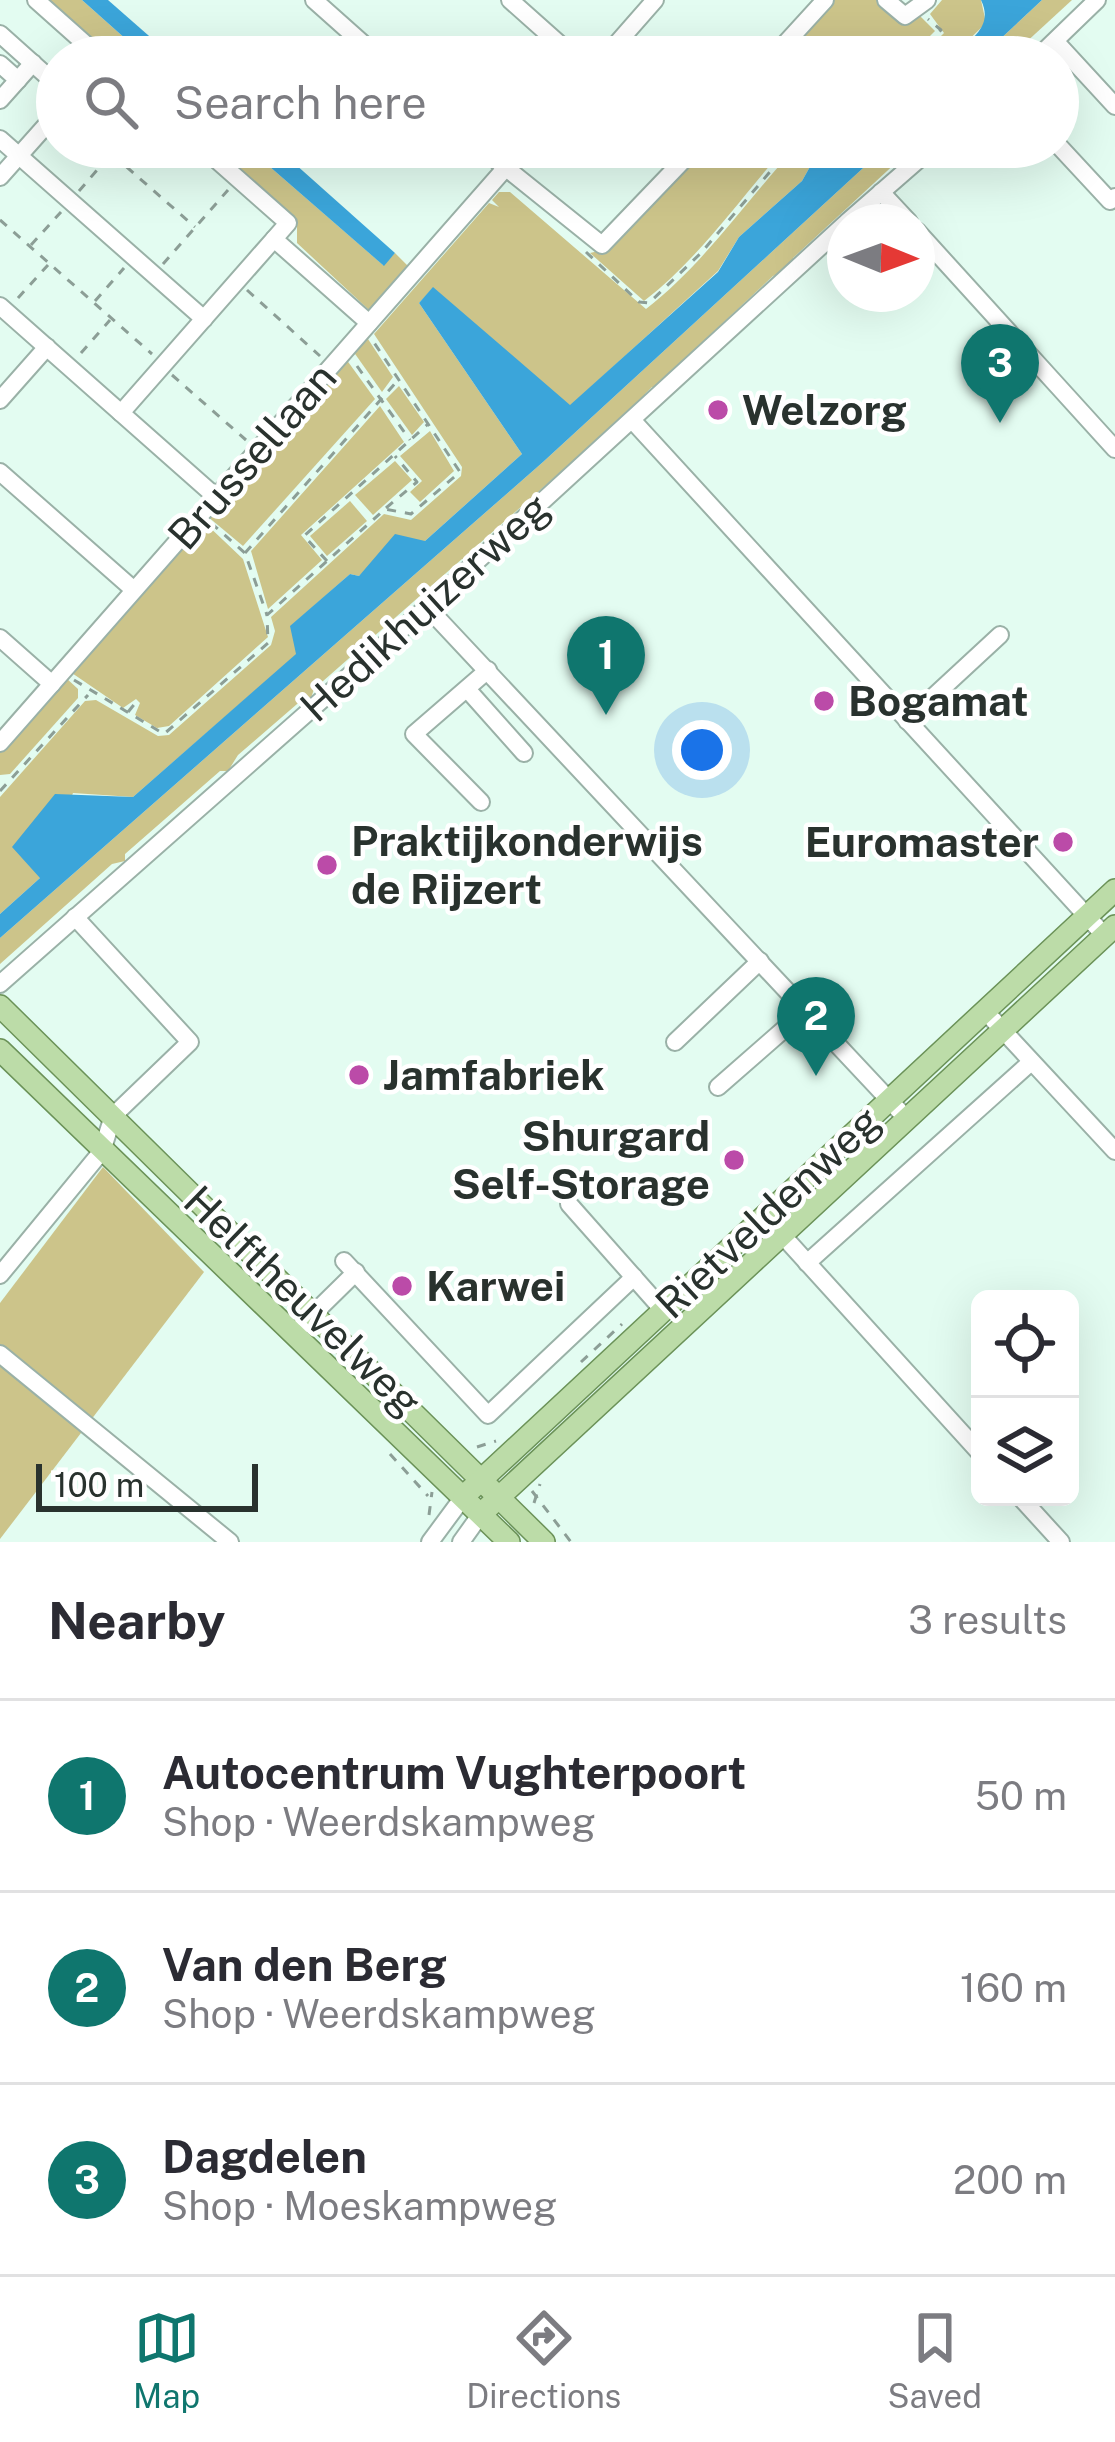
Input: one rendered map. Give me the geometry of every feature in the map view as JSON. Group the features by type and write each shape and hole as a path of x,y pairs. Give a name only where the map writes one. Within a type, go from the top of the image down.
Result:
{"main road":[{"name":"Rietveldenweg","path":"491,1487 662,1309 1115,890"},
{"name":"Rietveldenweg","path":"472,1505 781,1233 1110,931"},
{"name":"Helftheuvelweg","path":"0,1006 544,1542"},
{"name":"Helftheuvelweg","path":"0,1050 296,1331 509,1542"}],"street":[{"path":"36,0 76,36"},
{"path":"314,0 354,36"},
{"path":"509,0 550,36"},
{"path":"623,36 655,0"},
{"path":"792,36 825,0"},
{"path":"886,0 905,16 922,5"},
{"path":"1061,36 1097,0"},
{"path":"0,34 36,66"},
{"path":"0,100 33,63"},
{"path":"0,64 18,80"},
{"path":"1079,68 1115,106"},
{"path":"0,177 36,137"},
{"path":"0,139 204,319"},
{"path":"121,412 288,223 226,168"},
{"path":"504,169 594,242 610,242 677,168"},
{"name":"Hedikhuizerweg","path":"867,204 909,168"},
{"path":"1079,168 1110,201 1115,197"},
{"name":"Brussellaan","path":"0,743 504,169"},
{"path":"881,192 892,204"},
{"path":"274,239 366,326"},
{"name":"Hedikhuizerweg","path":"0,983 427,607 827,241"},
{"path":"935,251 1115,449"},
{"path":"3,309 216,496"},
{"path":"0,400 47,347"},
{"path":"634,421 1086,917 1110,931"},
{"path":"0,472 134,590"},
{"path":"427,607 906,1118"},
{"path":"907,721 1000,635"},
{"path":"0,638 57,677"},
{"path":"481,802 414,734 488,670"},
{"path":"466,689 524,753"},
{"path":"0,1275 102,1150 113,1116 190,1042 74,917"},
{"path":"675,1042 760,962"},
{"path":"718,1087 806,1010"},
{"path":"985,1011 1115,1151"},
{"name":"Rietveldenweg","path":"807,1263 1031,1062"},
{"path":"568,1204 662,1309"},
{"path":"764,1215 971,1443"},
{"path":"296,1331 350,1266 488,1415 634,1276"},
{"path":"0,1354 230,1542"},
{"name":"Rietveldenweg","path":"430,1542 472,1505"},
{"name":"Rietveldenweg","path":"461,1542 472,1505"},
{"path":"1028,1506 1061,1542"}],"path":[{"path":"922,5 941,30 935,36"},
{"path":"127,168 195,227"},
{"path":"594,242 585,254 644,306 701,253 710,236 771,168"},
{"path":"154,274 238,178"},
{"path":"0,220 257,450"},
{"path":"93,302 134,257"},
{"path":"3,309 49,263"},
{"path":"237,281 332,365"},
{"path":"69,367 111,319"},
{"path":"366,326 460,472 411,514 385,509"},
{"path":"345,350 410,440"},
{"path":"245,553 399,379"},
{"path":"328,561 304,536 429,423"},
{"path":"267,615 417,482 394,454"},
{"path":"57,677 155,730 171,729 268,643 267,615 245,553 201,514"},
{"path":"0,791 90,693"},
{"path":"127,713 137,700"},
{"path":"0,779 6,784"}],"shaded area":[{"path":"49,0 82,0 122,36 89,36"},
{"path":"831,0 877,0 900,20 919,15 935,31 930,36 801,36"},
{"path":"942,0 981,0 986,23 973,36 941,36 944,33 930,14"},
{"path":"1042,0 1072,0 1033,36 1003,36"},
{"path":"238,168 271,168 383,265 395,253 408,266 369,310 297,243 297,220"},
{"path":"682,168 768,168 701,247 644,301 590,253 611,248"},
{"path":"778,168 809,168 802,181 739,237 718,271 570,406 433,288 419,303 522,454 425,541 375,562 359,576 350,574 291,626 297,654 133,797 73,793 40,878 0,914 0,797 85,701 96,700 158,736 169,735 271,645 275,631 271,617 384,514 411,520 461,476 462,467 374,334 489,203 499,207 492,200 499,192 510,192 646,309 706,252"},
{"path":"863,168 890,168 851,204 827,204 827,227 793,258 792,270 773,276 662,380 666,387 652,387 645,394 653,395 591,445 585,462 573,461 471,551 479,553 474,560 462,559 314,689 311,698 304,698 238,755 228,771 220,771 125,854 125,861 112,864 0,964 0,938 543,462"},
{"path":"366,336 393,377 382,392 353,351"},
{"path":"346,359 375,399 243,546 207,516"},
{"path":"399,386 424,422 412,435 386,399"},
{"path":"380,406 404,442 301,535 322,560 268,609 251,551"},
{"path":"430,431 454,471 420,502 410,492 422,481 400,456"},
{"path":"395,461 412,480 373,515 355,495"},
{"path":"350,501 367,521 327,556 310,536"},
{"path":"203,521 243,559 268,637 169,726 157,728 135,715 140,703 136,699 123,708 69,671"},
{"path":"65,677 78,689 78,698 10,774 0,775 0,750"},
{"path":"103,1167 204,1272 0,1539 0,1303"}],"water":[{"path":"82,0 108,0 149,36 122,36"},
{"path":"981,0 1042,0 1003,36 974,36 985,18"},
{"path":"271,168 300,168 395,253 384,266"},
{"path":"809,168 863,168 543,462 0,938 0,914 40,878 12,847 55,794 133,797 296,654 290,626 350,574 359,576 395,534 425,541 522,454 419,303 433,287 570,405 718,272 739,237 802,181"}],"place":[{"name":"Welzorg","path":"718,410"},
{"name":"Dagdelen","path":"1000,423"},
{"name":"Bogamat","path":"824,701"},
{"name":"Autocentrum Vughterpoort","path":"606,715"},
{"name":"Euromaster","path":"1063,842"},
{"name":"Praktijkonderwijs de Rijzert","path":"327,865"},
{"name":"Jamfabriek","path":"359,1075"},
{"name":"Van den Berg","path":"816,1076"},
{"name":"Shurgard Self-Storage","path":"734,1160"},
{"name":"Karwei","path":"402,1286"}]}
